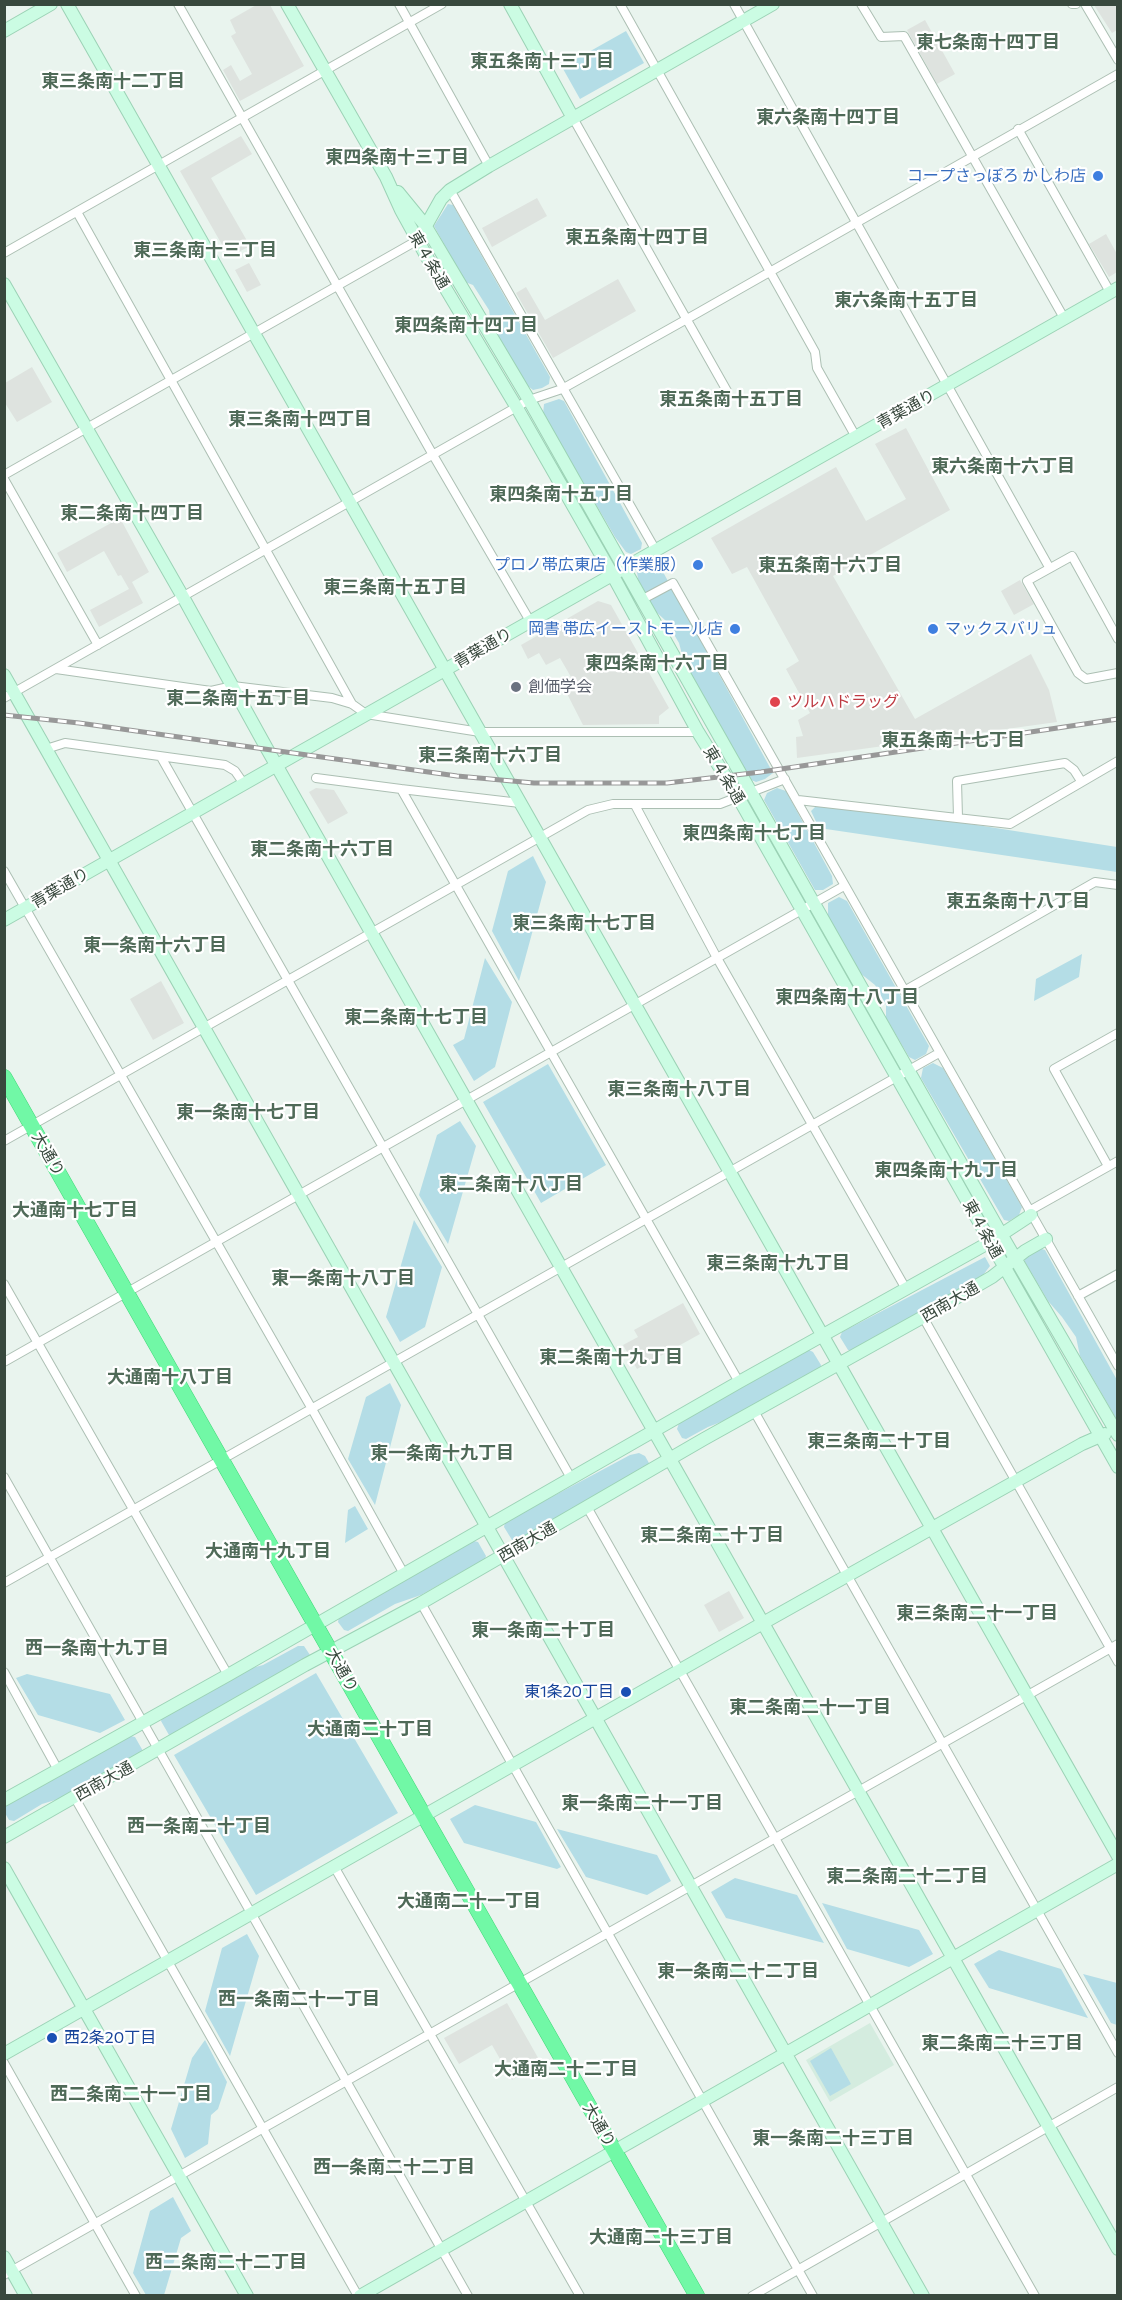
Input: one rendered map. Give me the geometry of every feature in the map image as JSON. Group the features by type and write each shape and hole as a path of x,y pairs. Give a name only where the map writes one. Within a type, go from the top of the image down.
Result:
{"highway":[{"name":"大通り","path":"4,1077 697,2295"}],"street":[{"path":"4,31 51,4"},
{"path":"68,4 633,1005 1118,1856"},
{"path":"178,4 433,455 530,621"},
{"name":"東４条通","path":"287,4 386,177 418,240 612,574 698,732 738,797 1118,1467"},
{"path":"399,4 489,166"},
{"path":"4,253 442,4"},
{"path":"510,4 727,391"},
{"path":"620,4 815,352 817,368 855,436"},
{"path":"734,4 1050,567"},
{"path":"98,645 4,477 418,240 441,199 450,190 773,4"},
{"path":"861,4 881,37 904,36 1064,318"},
{"path":"1085,4 1118,60"},
{"path":"9,695 529,400 562,389 1118,74"},
{"path":"1018,129 1114,290"},
{"name":"東４条通","path":"386,177 425,225 529,400 1001,1234 1117,1431"},
{"path":"450,190 655,549"},
{"path":"77,212 352,704"},
{"path":"4,284 1118,2248"},
{"name":"青葉通り","path":"4,920 1114,290"},
{"path":"1118,639 1072,556 1027,581 1078,673 1086,679 1118,673"},
{"path":"642,599 673,583 1118,1366"},
{"path":"55,669 211,691 233,686 332,698 352,704 366,714 480,732 698,732"},
{"path":"4,675 9,695 46,749 923,2295"},
{"path":"46,749 65,743 225,765 236,771 244,784"},
{"path":"161,757 571,1478"},
{"path":"798,800 1010,824 1118,761"},
{"path":"958,817 957,781 1065,763 1074,770 1081,781"},
{"path":"316,778 520,803"},
{"path":"4,1141 588,810 613,804 720,804 785,779"},
{"path":"401,789 739,1383"},
{"path":"635,805 717,958 906,1289"},
{"path":"4,871 404,1574"},
{"path":"904,991 1095,882 1118,885"},
{"path":"4,1362 844,886"},
{"path":"1108,1166 1054,1069 1117,1034"},
{"path":"4,1583 939,1053"},
{"path":"1030,1213 1118,1161"},
{"name":"西南大通","path":"4,1800 990,1242 1030,1213"},
{"name":"西南大通","path":"4,1837 331,1651 504,1556 754,1410 923,1317 1005,1268 1016,1258 1046,1239"},
{"path":"1078,1296 1118,1274"},
{"path":"4,1284 228,1675"},
{"path":"923,1317 1015,1481 1114,1646 1118,1662"},
{"path":"754,1410 1118,2053"},
{"path":"4,2054 1015,1481 1082,1444 1117,1431"},
{"path":"4,1477 468,2295"},
{"path":"587,1507 964,2174 1035,2295"},
{"path":"421,1603 813,2295"},
{"path":"9,2273 347,2082 430,2032 943,1745 1114,1646"},
{"path":"4,1672 58,1770"},
{"path":"75,1798 359,2295 527,2202 1118,1864"},
{"path":"4,1868 247,2295"},
{"path":"335,1868 580,2295"},
{"path":"4,2063 136,2295"},
{"path":"752,2295 1118,2087"},
{"path":"4,2257 9,2273 26,2295"}],"shaded area":[{"path":"258,4 270,5 304,66 240,101 223,70 231,65 240,81 252,74 231,36 236,33 230,20"},
{"path":"1094,5 1117,5 1117,30 1112,33"},
{"path":"925,20 955,74 937,84 907,30"},
{"path":"626,31 644,63 580,99 562,67"},
{"path":"241,136 252,154 211,178 250,246 229,257 180,171"},
{"path":"537,198 547,216 492,247 482,228"},
{"path":"448,204 453,205 550,377 549,384 542,388 533,390 528,386 491,324 489,310 473,285 465,282 434,226"},
{"path":"1106,234 1117,254 1117,272 1109,277 1089,244"},
{"path":"249,263 261,285 247,292 235,270"},
{"path":"618,279 636,311 553,358 516,293 526,287 545,320"},
{"path":"32,367 52,402 17,422 5,403 5,383"},
{"path":"559,399 564,401 642,543 641,549 631,554 626,552 615,537 543,414 544,404"},
{"path":"906,428 950,510 833,576 915,719 1031,654 1049,690 1057,722 797,758 796,737 803,736 798,720 810,713 786,669 799,661 747,567 732,574 711,538 836,467 866,521 906,499 875,444"},
{"path":"120,518 149,572 132,582 143,603 99,627 90,610 129,589 121,575 118,576 104,551 67,572 57,553"},
{"path":"657,561 773,773 765,779 756,782 749,779 686,669 679,643 666,621 653,609 638,579 637,572"},
{"path":"1020,580 1034,604 1014,615 1001,591"},
{"path":"598,601 611,605 669,708 659,716 659,724 583,725 561,682 571,677 560,658 546,665 539,653 528,659 521,645"},
{"path":"316,788 334,790 348,813 328,824 309,792"},
{"path":"777,788 786,791 832,876 833,884 823,890 815,890 764,800 767,793"},
{"path":"817,805 951,821 1117,847 1117,872 819,828 811,811"},
{"path":"533,856 546,882 519,981 492,931 508,871"},
{"path":"839,897 847,901 929,1046 926,1054 915,1060 909,1057 886,1018 886,1005 875,985 860,973 828,916 828,903"},
{"path":"1082,954 1079,977 1034,1001 1036,979"},
{"path":"485,958 512,1002 495,1067 474,1081 453,1045 464,1039"},
{"path":"161,981 184,1023 153,1040 130,999"},
{"path":"933,1063 943,1068 1022,1207 1019,1215 1009,1221 1004,1220 921,1078 923,1068"},
{"path":"548,1064 606,1165 541,1203 483,1102"},
{"path":"460,1121 476,1146 448,1244 419,1195 437,1135"},
{"path":"414,1220 442,1267 425,1327 400,1342 386,1317"},
{"path":"1039,1248 1045,1250 1117,1380 1117,1420 1080,1356 1076,1337 1048,1301 1025,1262 1024,1256"},
{"path":"985,1257 990,1266 980,1279 852,1351 848,1350 840,1337 842,1332"},
{"path":"683,1303 700,1334 637,1369 623,1345 638,1337 634,1330"},
{"path":"809,1350 813,1352 821,1365 820,1370 739,1415 708,1427 686,1439 682,1438 677,1429 679,1423"},
{"path":"390,1383 401,1405 375,1505 348,1459 366,1397"},
{"path":"639,1453 645,1456 649,1463 646,1468 517,1541 512,1540 504,1527 505,1522 630,1455"},
{"path":"355,1506 368,1529 345,1543 348,1510"},
{"path":"474,1541 478,1542 486,1556 485,1559 421,1595 395,1604 348,1631 344,1630 338,1622 339,1617"},
{"path":"729,1591 744,1618 719,1632 704,1605"},
{"path":"298,1646 304,1646 310,1655 308,1659 173,1735 169,1735 161,1721 162,1717"},
{"path":"316,1673 398,1813 256,1895 174,1755"},
{"path":"27,1674 110,1694 125,1720 100,1733 38,1715 16,1678"},
{"path":"130,1736 135,1737 143,1751 65,1797 42,1804 14,1821 9,1820 5,1813 5,1806"},
{"path":"475,1805 536,1822 561,1867 557,1869 464,1843 450,1819"},
{"path":"557,1829 657,1855 671,1881 647,1895 586,1877"},
{"path":"735,1878 797,1895 824,1943 726,1918 711,1892"},
{"path":"822,1903 919,1930 933,1954 909,1967 847,1949"},
{"path":"247,1934 259,1956 230,2056 205,2011 222,1948"},
{"path":"999,1950 1061,1969 1088,2018 989,1988 974,1964"},
{"path":"1083,1974 1117,1983 1117,2025 1111,2023"},
{"path":"507,2003 541,2063 512,2080 492,2045 459,2064 444,2038"},
{"path":"870,2023 894,2065 830,2102 806,2060"},
{"path":"205,2040 227,2082 218,2109 211,2115 208,2144 185,2158 171,2129 192,2058"},
{"path":"831,2048 851,2084 830,2096 810,2061"},
{"path":"173,2197 191,2231 181,2238 164,2295 146,2295 133,2273 150,2211"}],"railway":[{"path":"4,715 79,723 457,776 534,783 667,783 761,772 1118,719"}],"place":[{"name":"コープさっぽろ かしわ店","path":"1098,176"},
{"name":"プロノ帯広東店（作業服）","path":"698,565"},
{"name":"岡書 帯広イーストモール店","path":"735,629"},
{"name":"マックスバリュ","path":"933,629"},
{"name":"創価学会","path":"516,687"},
{"name":"ツルハドラッグ","path":"775,702"},
{"name":"東1条20丁目","path":"626,1692"},
{"name":"西2条20丁目","path":"52,2038"}],"district":[{"name":"東七条南十四丁目","path":"988,42"},
{"name":"東五条南十三丁目","path":"542,61"},
{"name":"東三条南十二丁目","path":"113,81"},
{"name":"東六条南十四丁目","path":"828,117"},
{"name":"東四条南十三丁目","path":"397,157"},
{"name":"東五条南十四丁目","path":"637,237"},
{"name":"東三条南十三丁目","path":"205,250"},
{"name":"東六条南十五丁目","path":"906,300"},
{"name":"東四条南十四丁目","path":"466,325"},
{"name":"東五条南十五丁目","path":"731,399"},
{"name":"東三条南十四丁目","path":"300,419"},
{"name":"東六条南十六丁目","path":"1003,466"},
{"name":"東四条南十五丁目","path":"561,494"},
{"name":"東二条南十四丁目","path":"132,513"},
{"name":"東五条南十六丁目","path":"830,565"},
{"name":"東三条南十五丁目","path":"395,587"},
{"name":"東四条南十六丁目","path":"657,663"},
{"name":"東二条南十五丁目","path":"238,698"},
{"name":"東五条南十七丁目","path":"953,740"},
{"name":"東三条南十六丁目","path":"490,755"},
{"name":"東四条南十七丁目","path":"754,833"},
{"name":"東二条南十六丁目","path":"322,849"},
{"name":"東五条南十八丁目","path":"1018,901"},
{"name":"東三条南十七丁目","path":"584,923"},
{"name":"東一条南十六丁目","path":"155,945"},
{"name":"東四条南十八丁目","path":"847,997"},
{"name":"東二条南十七丁目","path":"416,1017"},
{"name":"東三条南十八丁目","path":"679,1089"},
{"name":"東一条南十七丁目","path":"248,1112"},
{"name":"東四条南十九丁目","path":"946,1170"},
{"name":"東二条南十八丁目","path":"511,1184"},
{"name":"大通南十七丁目","path":"75,1210"},
{"name":"東三条南十九丁目","path":"778,1263"},
{"name":"東一条南十八丁目","path":"343,1278"},
{"name":"東二条南十九丁目","path":"611,1357"},
{"name":"大通南十八丁目","path":"170,1377"},
{"name":"東三条南二十丁目","path":"879,1441"},
{"name":"東一条南十九丁目","path":"442,1453"},
{"name":"東二条南二十丁目","path":"712,1535"},
{"name":"大通南十九丁目","path":"268,1551"},
{"name":"東三条南二十一丁目","path":"977,1613"},
{"name":"東一条南二十丁目","path":"543,1630"},
{"name":"西一条南十九丁目","path":"97,1648"},
{"name":"東二条南二十一丁目","path":"810,1707"},
{"name":"大通南二十丁目","path":"370,1729"},
{"name":"東一条南二十一丁目","path":"642,1803"},
{"name":"西一条南二十丁目","path":"199,1826"},
{"name":"東二条南二十二丁目","path":"907,1876"},
{"name":"大通南二十一丁目","path":"469,1901"},
{"name":"東一条南二十二丁目","path":"738,1971"},
{"name":"西一条南二十一丁目","path":"299,1999"},
{"name":"東二条南二十三丁目","path":"1002,2043"},
{"name":"大通南二十二丁目","path":"566,2069"},
{"name":"西二条南二十一丁目","path":"131,2094"},
{"name":"東一条南二十三丁目","path":"833,2138"},
{"name":"西一条南二十二丁目","path":"394,2167"},
{"name":"大通南二十三丁目","path":"661,2237"},
{"name":"西二条南二十二丁目","path":"226,2262"}]}
